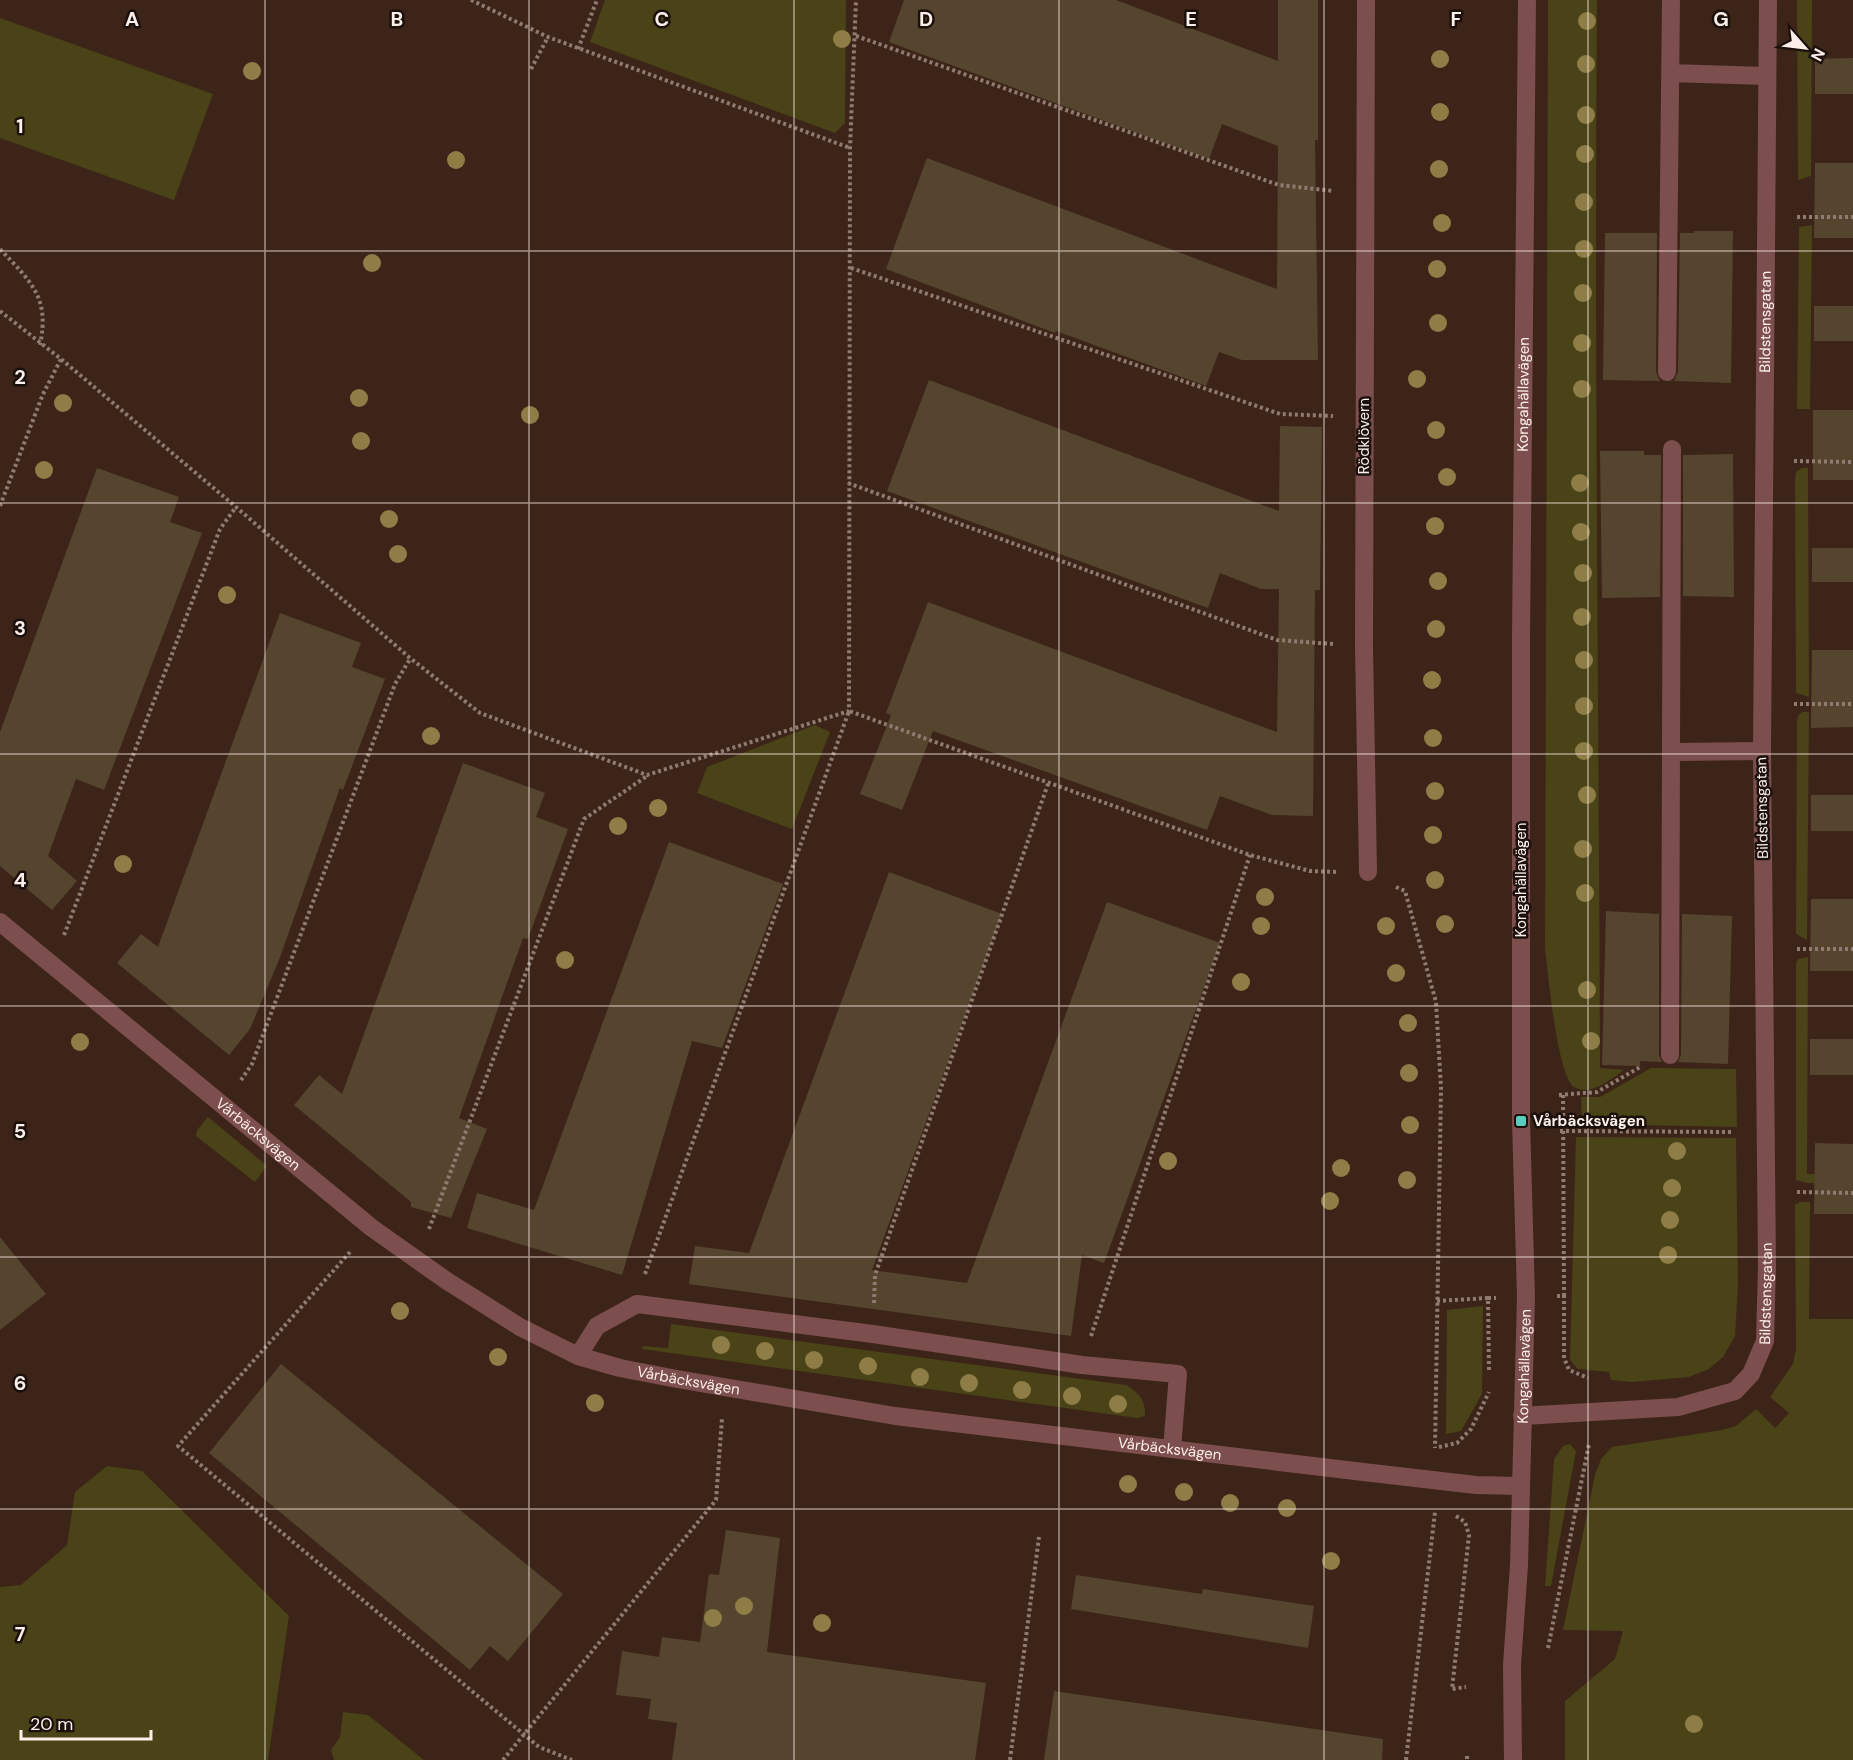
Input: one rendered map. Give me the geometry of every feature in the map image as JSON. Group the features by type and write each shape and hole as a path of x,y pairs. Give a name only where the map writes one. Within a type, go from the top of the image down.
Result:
{"street":[{"name":"Rödklövern","path":"1366,0 1364,647 1368,872"},
{"name":"Kongahällavägen","path":"1513,1760 1512,1665 1526,1296 1521,1121 1521,908 1527,0"},
{"path":"1667,372 1671,0"},
{"name":"Bildstensgatan","path":"1522,1416 1592,1410 1678,1407 1735,1391 1751,1374 1764,1341 1766,1133 1762,704 1768,217 1765,189 1768,0"},
{"path":"1671,73 1766,76"},
{"path":"1670,1055 1672,449"},
{"path":"1672,752 1762,751"},
{"name":"Vårbäcksvägen","path":"0,922 223,1108 372,1228 412,1258 520,1327 578,1356 620,1368 895,1416 1476,1485 1520,1486"},
{"path":"578,1356 597,1326 637,1304 873,1334 1082,1365 1178,1374 1172,1449"}],"path":[{"path":"471,0 578,49 850,148"},
{"path":"578,49 597,0"},
{"path":"637,1304 645,1275 849,711 850,148 856,0"},
{"path":"856,36 1279,185 1365,195"},
{"path":"531,69 548,37"},
{"path":"1768,217 1853,217"},
{"path":"0,249 37,291 43,305 44,324 40,345"},
{"path":"851,268 1280,414 1364,417"},
{"path":"0,311 40,345 61,359 237,507 410,658 480,713 647,775"},
{"path":"0,506 43,394 61,359"},
{"path":"1764,461 1853,462"},
{"path":"848,483 1277,640 1364,647"},
{"path":"46,959 67,931 220,529 237,507"},
{"path":"223,1108 252,1064 395,684 410,658"},
{"path":"1762,704 1853,704"},
{"path":"412,1258 429,1228 584,819 647,775 849,711 1250,855 1310,871 1368,872 1405,891 1436,1002 1441,1088 1435,1448"},
{"path":"873,1334 875,1275 1048,784"},
{"path":"1082,1365 1250,855"},
{"path":"1764,949 1853,949"},
{"path":"1564,1296 1561,1095 1597,1092 1644,1065 1670,1055"},
{"path":"1562,1131 1766,1133"},
{"path":"1766,1192 1853,1193"},
{"path":"372,1228 178,1446 524,1732 539,1747 572,1760"},
{"path":"1437,1301 1488,1298"},
{"path":"503,1760 716,1500 724,1387"},
{"path":"1546,1660 1588,1449 1592,1410"},
{"path":"1406,1760 1435,1510 1465,1522 1469,1534 1452,1689 1466,1687"},
{"path":"1010,1760 1039,1537"}],"shaded area":[{"path":"605,0 846,0 845,123 835,133 590,42"},
{"path":"1548,0 1597,0 1596,400 1600,1068 1624,1070 1600,1086 1587,1090 1574,1087 1568,1079 1563,1064 1554,1022 1545,948"},
{"path":"1797,0 1812,0 1811,176 1798,180"},
{"path":"0,18 213,94 174,200 0,138"},
{"path":"1812,225 1810,409 1797,409 1799,227"},
{"path":"1802,468 1808,468 1809,697 1796,693 1795,482 1796,472"},
{"path":"1802,712 1809,712 1807,940 1796,934 1797,722"},
{"path":"815,725 830,732 792,829 697,793 707,767"},
{"path":"1808,957 1807,1174 1853,1174 1853,1182 1807,1183 1796,1180 1796,964 1798,959"},
{"path":"1651,1068 1736,1069 1737,1127 1582,1124 1581,1097 1600,1097"},
{"path":"208,1117 267,1166 255,1182 196,1136 197,1130"},
{"path":"1576,1137 1736,1138 1738,1286 1735,1336 1723,1357 1709,1369 1689,1377 1632,1382 1611,1380 1609,1372 1578,1369 1570,1360"},
{"path":"1800,1202 1810,1202 1809,1319 1853,1319 1853,1760 1565,1760 1565,1701 1615,1659 1623,1631 1563,1630 1595,1475 1601,1459 1612,1447 1736,1426 1756,1409 1775,1428 1789,1413 1770,1397 1793,1364 1796,1349 1795,1205"},
{"path":"1483,1306 1482,1394 1461,1431 1446,1434 1447,1310"},
{"path":"671,1324 1126,1385 1141,1398 1145,1416 1137,1418 642,1349 643,1346 668,1348"},
{"path":"1570,1444 1576,1451 1551,1586 1545,1586 1554,1459 1563,1446"},
{"path":"107,1466 142,1471 289,1616 268,1760 0,1760 0,1587 21,1585 67,1545 75,1492"},
{"path":"343,1712 368,1715 424,1760 334,1760 331,1750 340,1737"}],"building":[{"path":"904,0 1116,0 1278,61 1278,0 1318,0 1318,140 1315,140 1318,360 1242,360 1219,352 1206,386 1056,331 1055,333 886,269 927,158 1277,289 1278,146 1222,124 1209,159 889,42"},
{"path":"1853,58 1853,94 1815,94 1815,59"},
{"path":"1815,163 1853,163 1853,238 1814,238"},
{"path":"1694,231 1733,231 1731,383 1674,381 1678,372 1680,233 1694,233"},
{"path":"1605,233 1657,233 1656,372 1660,381 1603,380"},
{"path":"1814,306 1853,306 1853,341 1814,341"},
{"path":"929,380 1279,511 1280,426 1322,427 1320,590 1315,590 1313,816 1272,815 1220,796 1207,830 933,731 902,810 860,794 891,715 886,713 928,602 1277,732 1279,589 1261,589 1220,573 1208,608 887,491"},
{"path":"1813,410 1853,410 1853,480 1813,480"},
{"path":"1600,451 1644,451 1644,455 1661,455 1660,597 1602,598"},
{"path":"1733,454 1734,597 1683,596 1683,455"},
{"path":"97,468 179,497 170,522 202,533 104,790 76,779 48,856 77,881 52,910 0,866 0,732"},
{"path":"1812,548 1853,548 1853,582 1812,582"},
{"path":"280,613 361,643 352,667 385,679 343,790 340,788 279,960 250,1029 229,1055 117,963 141,934 158,947"},
{"path":"1812,650 1853,650 1853,727 1811,728"},
{"path":"463,763 545,793 536,817 568,829 528,939 523,938 459,1118 487,1129 451,1218 411,1207 411,1202 294,1105 319,1075 342,1094"},
{"path":"1811,795 1853,795 1853,831 1811,831"},
{"path":"669,842 783,884 722,1048 692,1041 622,1275 467,1228 477,1193 534,1210"},
{"path":"889,872 1002,914 872,1270 967,1283 1107,902 1220,943 1104,1263 1082,1255 1071,1336 689,1284 695,1246 749,1253"},
{"path":"1811,899 1853,899 1853,971 1810,971"},
{"path":"1606,911 1659,914 1659,1055 1662,1062 1640,1061 1640,1066 1602,1065"},
{"path":"1682,914 1732,916 1728,1064 1678,1062 1681,1055"},
{"path":"1810,1039 1853,1039 1853,1075 1810,1075"},
{"path":"1815,1143 1853,1144 1853,1214 1814,1214"},
{"path":"0,1237 46,1294 0,1330"},
{"path":"281,1364 563,1594 508,1661 490,1646 470,1670 209,1453"},
{"path":"726,1530 780,1538 767,1652 986,1683 975,1760 672,1760 677,1723 648,1719 651,1699 616,1695 622,1651 659,1657 662,1637 700,1642 709,1574 719,1575"},
{"path":"1076,1575 1202,1594 1203,1589 1314,1606 1308,1648 1071,1609"},
{"path":"1054,1691 1383,1739 1382,1760 1044,1760"}],"place":[{"name":"Vårbäcksvägen","path":"1521,1121"}]}
